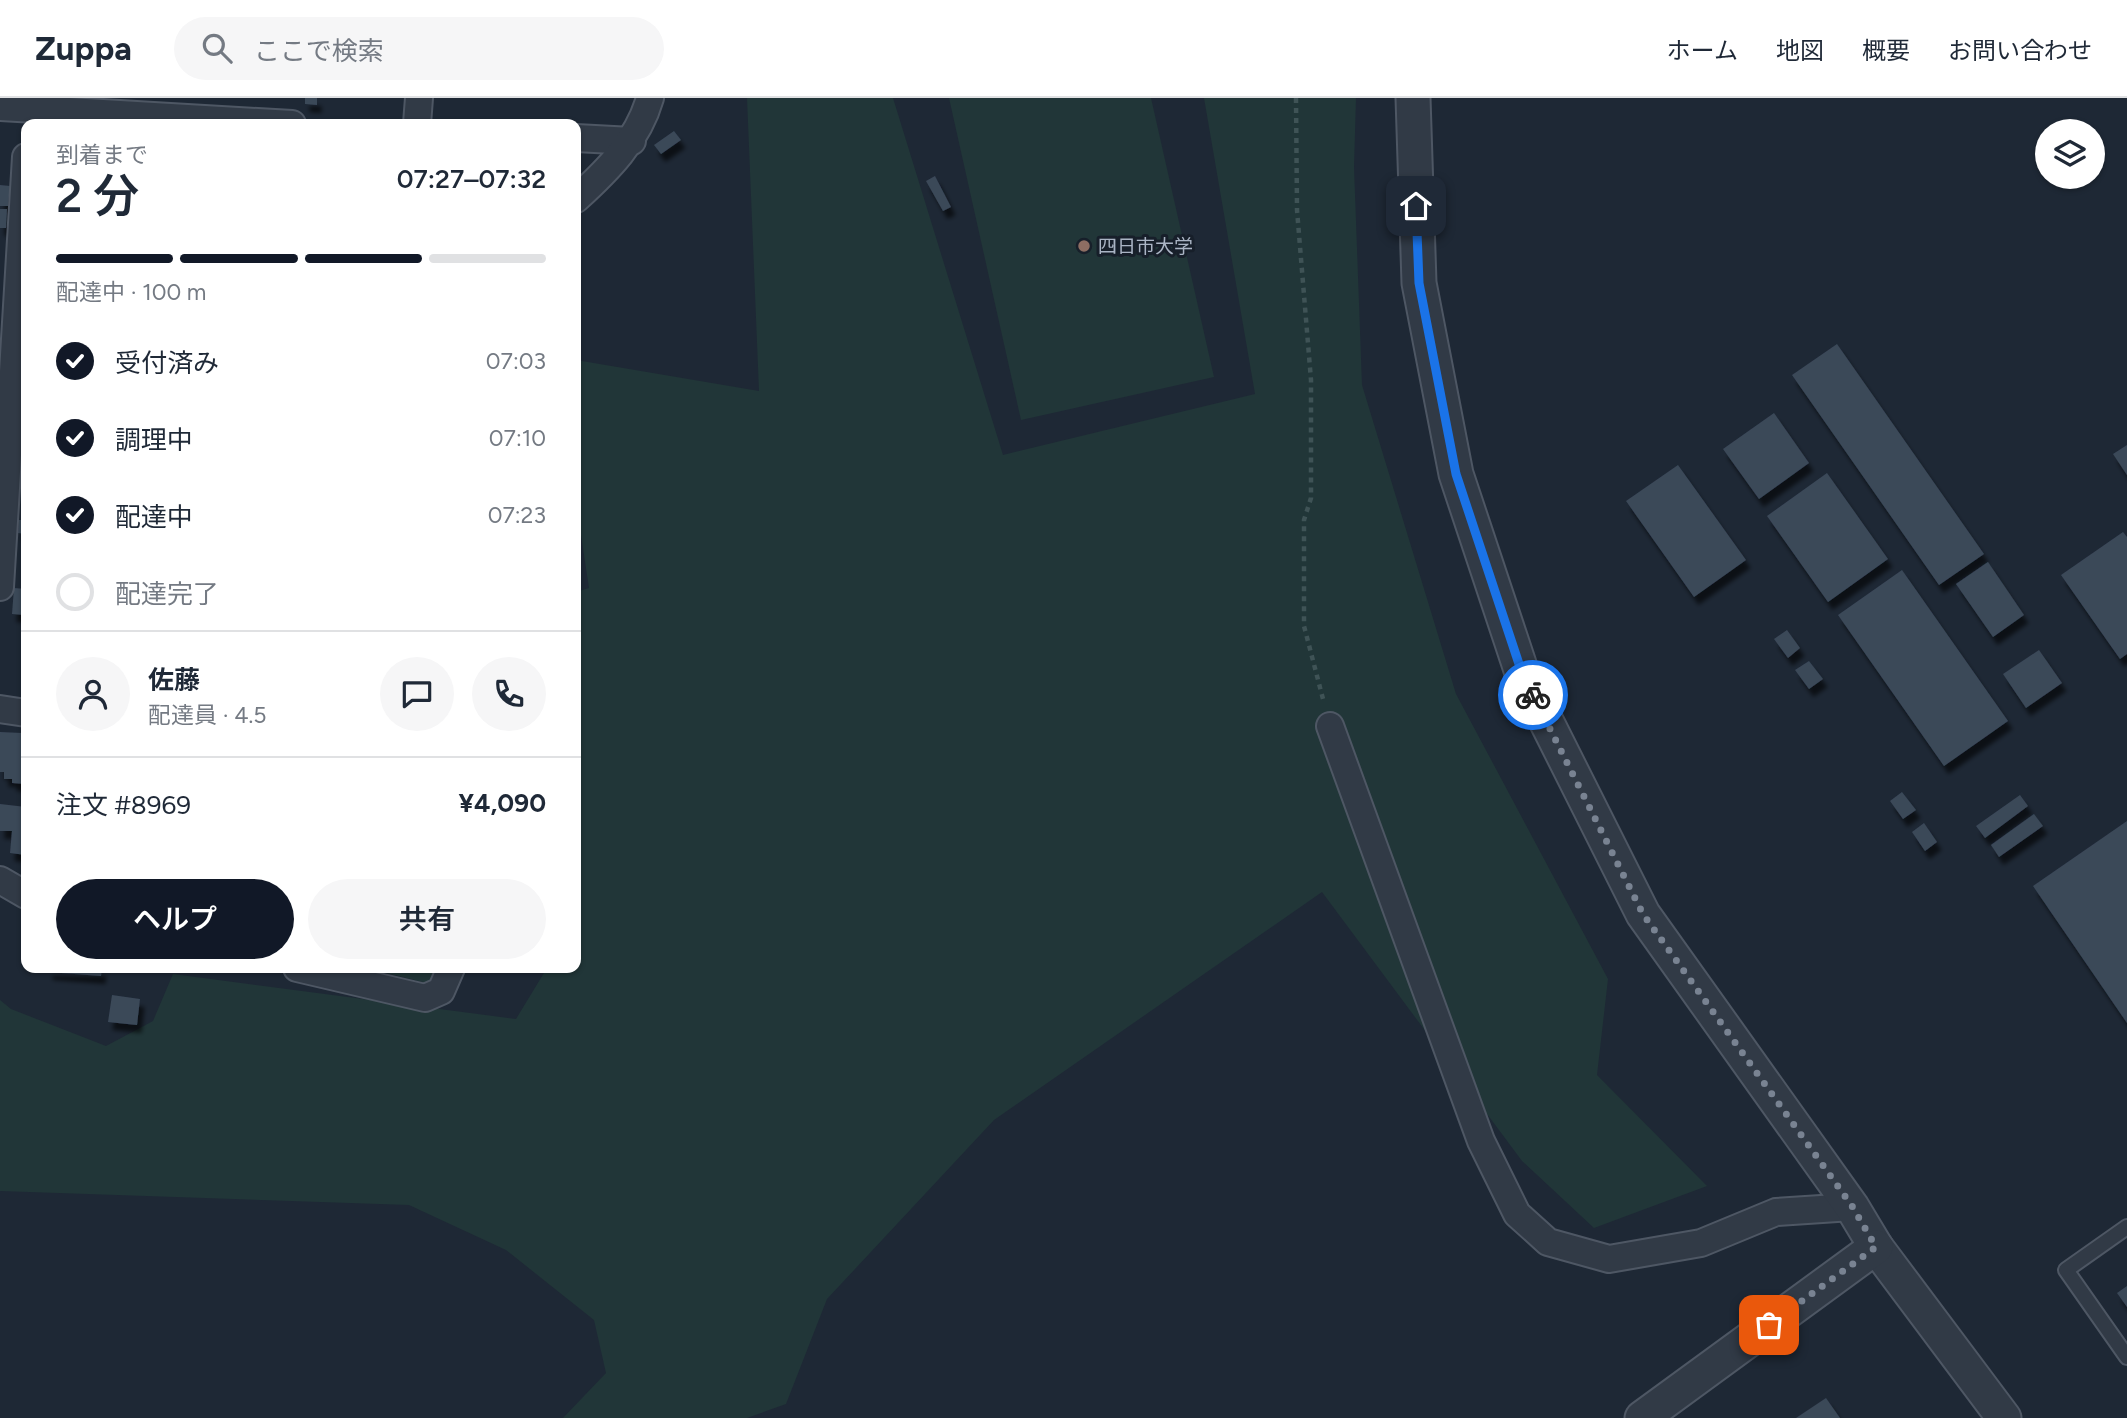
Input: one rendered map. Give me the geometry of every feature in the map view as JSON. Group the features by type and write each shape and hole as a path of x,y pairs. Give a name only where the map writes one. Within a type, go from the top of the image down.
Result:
{"street":[{"path":"417,119 419,98"},
{"path":"581,194 632,141 645,117 650,98"},
{"path":"1413,98 1419,283 1456,474 1522,673 1643,914 1852,1206 1876,1247 2004,1418"},
{"path":"0,107 223,114 258,119"},
{"path":"581,138 632,141"},
{"path":"0,587 21,240"},
{"path":"0,709 21,712"},
{"path":"1330,726 1481,1141 1517,1214 1548,1242 1609,1259 1701,1243 1776,1212 1852,1206"},
{"path":"0,880 21,892"},
{"path":"318,973 425,998 441,991 449,973"},
{"path":"1642,1418 1876,1247"}],"lane":[{"path":"2127,1227 2066,1270 2127,1357"}],"path":[{"path":"1296,98 1297,210 1311,380 1311,498 1304,520 1304,626 1330,726"}],"green space":[{"path":"747,98 893,98 1003,455 1255,394 1204,98 1356,98 1354,167 1362,385 1456,694 1608,979 1597,1075 1707,1186 1594,1228 1522,1161 1322,892 994,1120 827,1299 786,1404 747,1418 563,1418 606,1373 594,1320 506,1250 409,1205 0,1191 0,1000 11,1009 106,1046 153,1021 173,974 516,1019 544,973 581,973 581,590 589,588 581,535 581,361 759,391"},
{"name":"四日市大学","path":"949,98 1151,98 1214,377 1021,420"},
{"path":"386,973 434,973 431,982"}],"building":[{"path":"305,98 317,98 317,105 305,104"},
{"path":"674,131 681,140 661,154 654,145"},
{"path":"935,176 951,207 943,211 926,181"},
{"path":"0,185 10,186 8,206 0,206"},
{"path":"0,209 7,209 6,228 0,228"},
{"path":"1837,344 1984,554 1939,585 1792,375"},
{"path":"1774,413 1809,463 1759,499 1723,449"},
{"path":"2127,445 2127,475 2113,454"},
{"path":"1678,465 1746,560 1694,597 1626,501"},
{"path":"1827,473 1888,559 1828,602 1767,516"},
{"path":"19,520 21,520 21,533 18,533"},
{"path":"2123,532 2127,537 2127,654 2120,659 2061,575"},
{"path":"1988,562 2024,615 1993,637 1956,584"},
{"path":"1902,570 2008,721 1944,766 1838,615"},
{"path":"14,588 21,589 21,615 12,614"},
{"path":"1787,630 1800,648 1788,658 1774,639"},
{"path":"2039,650 2062,683 2026,708 2003,674"},
{"path":"1809,661 1823,679 1809,689 1795,670"},
{"path":"0,732 21,733 21,784 12,783 12,779 4,779 4,772 0,772"},
{"path":"1902,792 1916,810 1903,819 1890,801"},
{"path":"2020,795 2028,806 1985,838 1976,826"},
{"path":"0,804 21,806 21,854 10,853 12,831 0,831"},
{"path":"2034,814 2043,826 1999,857 1991,845"},
{"path":"2127,821 2127,1023 2033,886"},
{"path":"1924,823 1937,842 1925,851 1912,832"},
{"path":"61,973 101,973 101,976"},
{"path":"112,995 140,999 137,1025 108,1022"},
{"path":"2127,1286 2127,1307 2117,1293"},
{"path":"1826,1398 1840,1418 1796,1418"}],"way so far":[{"path":"1533,695 1643,914 1852,1206 1876,1247 1769,1325"}],"place":[{"name":"四日市大学","path":"1084,246"}],"route":[{"path":"1416,206 1419,283 1456,474 1522,673 1533,695"}]}
